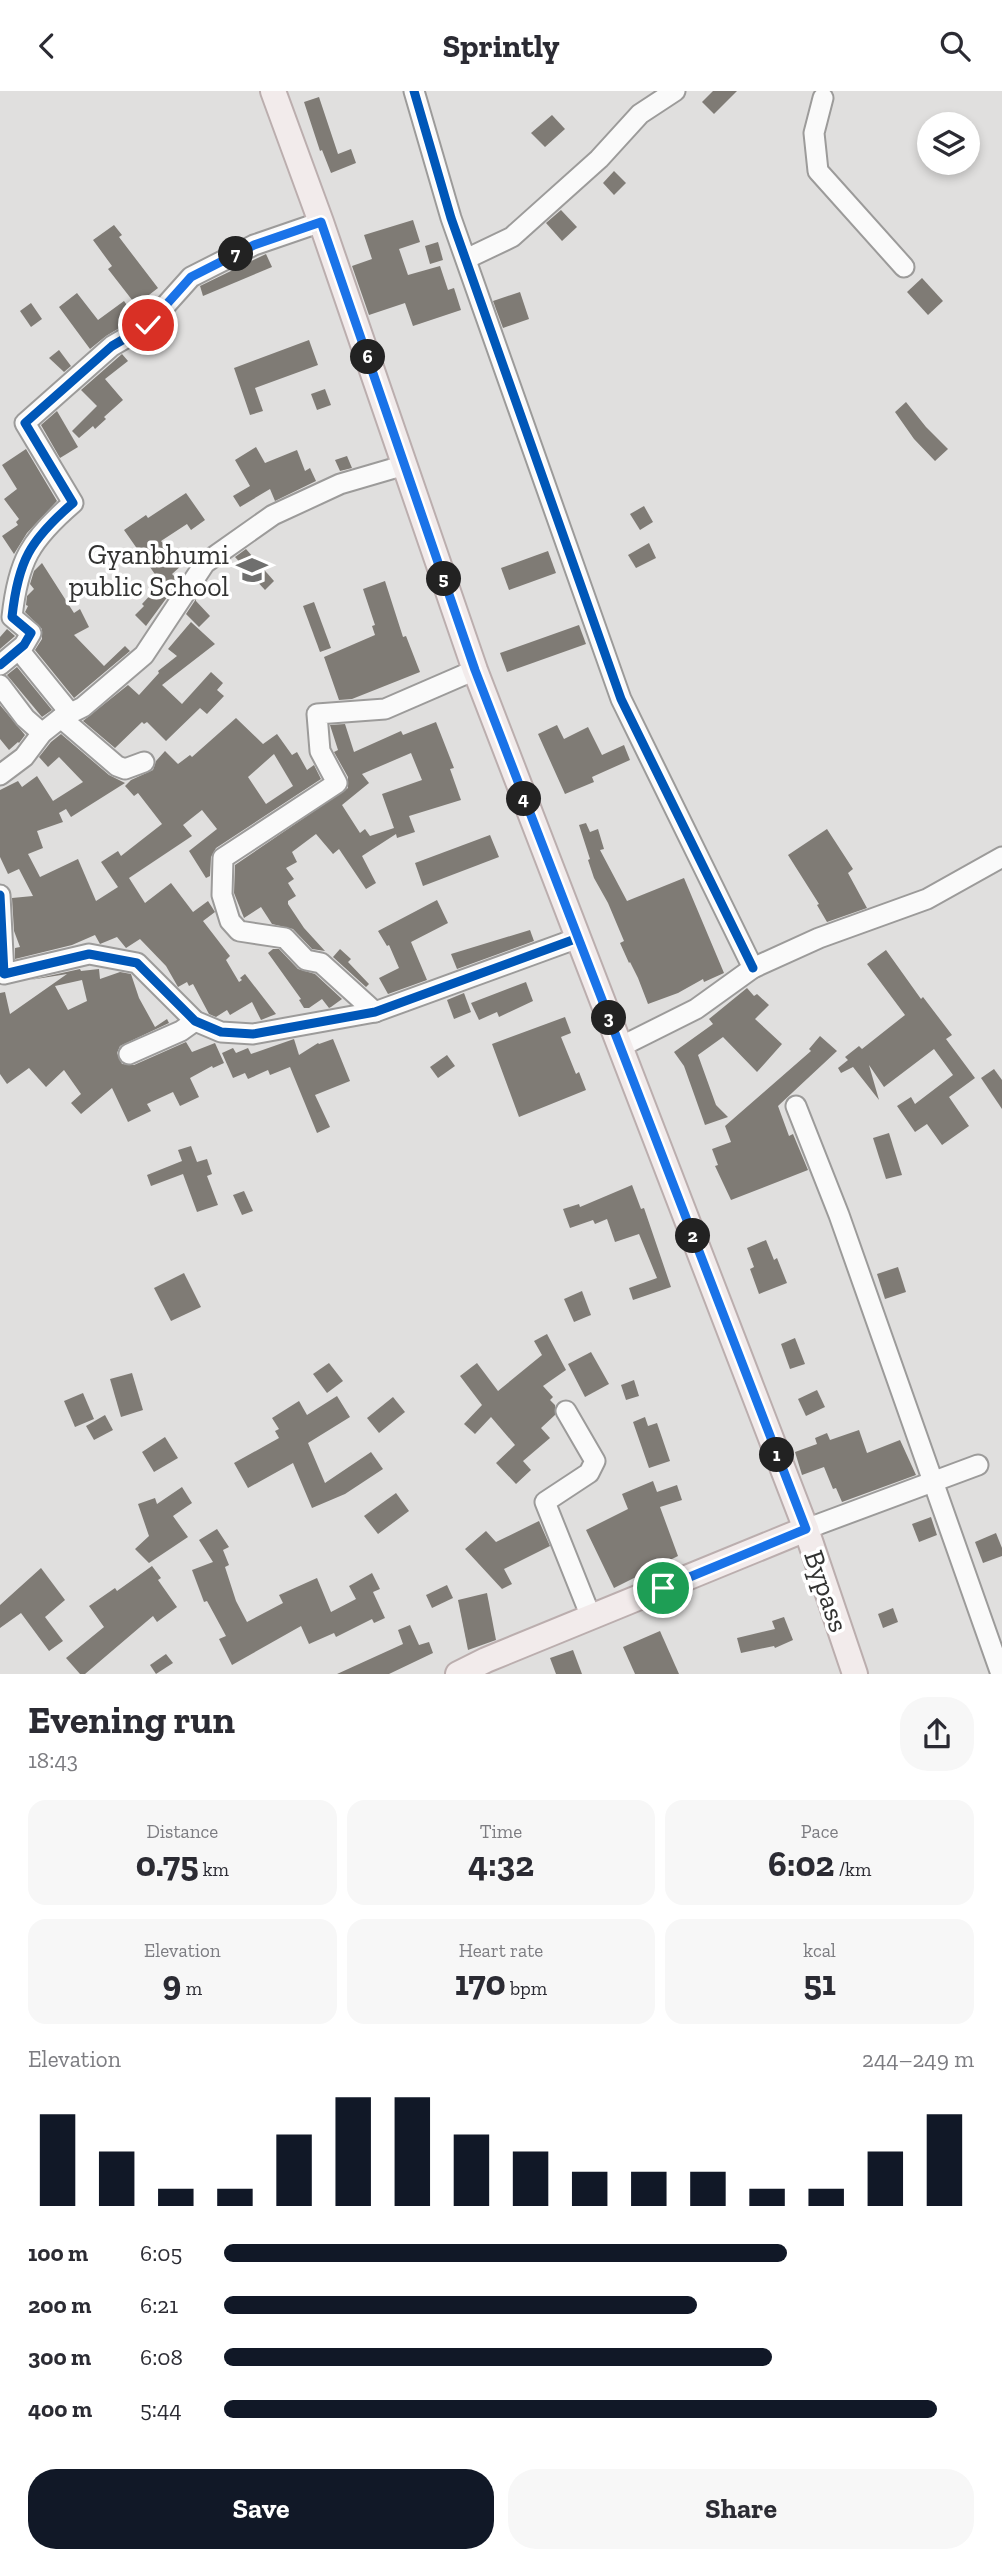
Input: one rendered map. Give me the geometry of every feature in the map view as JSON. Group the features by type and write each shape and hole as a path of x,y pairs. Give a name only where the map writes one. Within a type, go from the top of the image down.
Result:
{"main road":[{"name":"Bypass","path":"273,91 321,222 475,670 806,1529 855,1674"},
{"path":"458,1674 806,1529"}],"street":[{"path":"414,91 466,259 621,699 753,968"},
{"path":"466,259 512,237 599,159 640,114 675,91"},
{"path":"823,99 814,133 818,171 904,267"},
{"path":"0,665 19,650 31,633 12,617 23,559 38,536 72,503 25,423 112,346 148,325 191,277 254,245 321,222"},
{"path":"0,775 24,757 42,733 83,707 144,655 205,563 272,515 340,484 405,465"},
{"path":"19,650 65,716 117,766 125,769 144,762"},
{"path":"375,1012 321,963 306,960 285,938 239,931 230,921 222,895 223,858 337,783 320,751 317,715 385,709 475,670"},
{"path":"0,685 25,718 42,733"},
{"path":"620,1047 696,1009 753,968 819,938 927,899 1002,857"},
{"path":"0,895 2,975 89,954 137,963 195,1021 220,1032 253,1034 375,1012 578,938"},
{"path":"129,1054 181,1031 195,1021"},
{"path":"796,1106 839,1215 1001,1674"},
{"path":"566,1411 595,1461 589,1473 545,1502 591,1617"},
{"path":"806,1529 978,1465"}],"building":[{"path":"713,91 737,91 714,114 702,102"},
{"path":"319,97 338,154 351,149 356,163 331,173 322,150 320,151 304,102"},
{"path":"552,115 565,129 545,147 531,133"},
{"path":"614,171 626,183 614,195 603,183"},
{"path":"561,210 577,227 562,241 546,223"},
{"path":"413,220 420,242 399,249 408,275 440,266 448,290 454,288 461,310 413,326 405,303 369,315 352,266 372,259 364,235"},
{"path":"114,225 122,235 119,237 158,288 136,305 108,269 112,266 93,240"},
{"path":"438,242 443,260 430,264 425,246"},
{"path":"266,254 272,267 203,296 200,286"},
{"path":"922,278 943,301 928,315 907,292"},
{"path":"520,292 529,319 503,328 493,301"},
{"path":"77,293 98,320 124,301 136,318 90,349 59,307"},
{"path":"31,303 42,319 31,327 20,311"},
{"path":"160,331 165,337 151,349 144,341"},
{"path":"309,340 318,365 255,388 263,411 250,415 234,368"},
{"path":"59,350 71,366 64,372 49,358"},
{"path":"122,354 128,361 105,379 123,400 95,429 93,426 79,438 72,431 97,406 81,390"},
{"path":"325,389 331,405 317,410 311,394"},
{"path":"906,402 948,449 935,461 914,439 895,412"},
{"path":"57,411 78,447 60,458 41,425"},
{"path":"256,447 265,463 297,450 305,471 310,468 316,481 275,501 270,489 240,507 233,496 250,486 235,460"},
{"path":"26,449 57,501 27,533 14,554 2,536 18,525 16,522 19,519 4,499 17,489 2,465"},
{"path":"347,456 352,468 340,471 335,460"},
{"path":"186,493 205,520 191,530 187,524 161,541 182,565 172,574 179,581 146,626 135,615 155,590 152,587 159,580 124,530"},
{"path":"644,506 653,522 640,530 630,514"},
{"path":"649,543 656,558 636,568 628,555"},
{"path":"246,549 274,581 265,590 235,557"},
{"path":"548,551 556,573 509,590 501,568"},
{"path":"42,563 74,613 80,609 89,627 74,635 104,666 125,646 130,651 74,698 35,650 42,639 42,629 25,612 28,606 27,596 34,589 30,584 34,571"},
{"path":"385,581 403,637 406,636 420,672 352,699 339,700 324,657 375,635 372,626 375,625 363,589"},
{"path":"196,599 210,616 199,627 186,614"},
{"path":"314,602 331,648 320,652 303,606"},
{"path":"191,622 215,644 162,685 182,704 211,672 223,683 217,690 224,696 207,714 200,708 166,741 147,722 142,722 115,748 83,721 128,685 139,695 158,671 177,656 168,649"},
{"path":"579,625 586,644 507,672 500,653"},
{"path":"7,629 15,636 0,649 0,637"},
{"path":"17,667 52,710 42,717 7,675"},
{"path":"0,705 25,735 9,750 0,739"},
{"path":"236,718 263,744 277,734 292,755 297,752 307,770 314,765 321,779 216,848 211,857 210,876 206,878 189,851 217,829 202,810 183,825 192,836 129,878 145,903 171,883 193,912 208,901 215,912 203,921 230,956 226,960 239,982 245,974 276,1014 261,1020 252,1002 230,1015 227,1010 216,1017 209,1014 193,984 189,986 187,982 178,987 166,966 140,939 126,948 117,937 100,944 95,935 72,945 15,959 15,948 20,947 14,931 12,898 33,896 19,869 8,874 0,857 0,790 18,781 22,787 37,776 53,801 83,782 59,757 48,767 39,757 61,734 109,775 125,783 71,817 66,809 59,813 63,822 37,831 43,848 28,854 40,877 78,859 96,901 118,887 101,862 118,851 121,856 162,824 138,793 134,796 125,786 131,780 153,770 156,761 165,751 178,764 190,755 192,757","holes":["274,754 293,786 266,804 248,777"]},
{"path":"436,722 454,768 450,769 461,800 409,816 415,832 397,838 396,834 362,856 376,883 366,889 339,849 333,854 316,834 292,852 297,862 286,868 294,879 288,883 296,896 288,901 288,904 304,928 325,951 312,949 293,929 272,924 261,907 244,918 234,893 235,865 348,788 348,777 334,752 338,750 330,725 345,724 354,752 401,731 403,735","holes":["411,753 422,780 382,794 394,828 370,836 365,829 360,833 342,805 369,783 362,774"]},
{"path":"557,725 564,739 588,727 602,755 624,745 630,760 592,777 594,782 565,794 538,734"},
{"path":"586,823 590,832 598,829 604,849 600,850 627,901 684,878 724,973 704,982 703,979 678,993 648,1004 620,943 624,941 608,903 594,878 579,825"},
{"path":"827,829 853,869 848,873 867,908 827,922 817,905 819,904 788,855"},
{"path":"490,835 499,857 423,886 415,863"},
{"path":"437,900 448,923 411,942 427,980 388,994 379,978 399,968 389,945 387,946 378,931"},
{"path":"530,930 534,941 457,969 451,954"},
{"path":"279,949 298,969 315,974 342,999 329,1008 322,999 309,1008 304,1008 299,1000 301,999 268,953"},
{"path":"340,949 351,959 348,962 369,984 366,987 333,957"},
{"path":"886,950 921,999 923,997 952,1035 946,1039 975,1078 949,1097 969,1126 942,1145 927,1124 915,1132 897,1106 911,1097 915,1104 953,1075 934,1049 884,1087 869,1065 879,1100 853,1067 841,1073 838,1068 848,1060 845,1057 859,1046 862,1049 905,1015 867,964"},
{"path":"80,969 99,969 100,979 120,972 131,974 139,998 155,1027 167,1019 169,1023 120,1046 117,1053 122,1064 134,1065 186,1042 192,1052 215,1043 224,1063 190,1078 199,1097 180,1106 173,1092 147,1104 151,1111 128,1122 112,1088 81,1114 71,1103 81,1094 64,1070 46,1087 29,1068 7,1084 0,1074 0,993 5,992 10,1014 67,974 30,980","holes":["82,980 87,1001 68,1010 55,986"]},
{"path":"526,982 533,1001 499,1017 497,1012 479,1020 471,1003"},
{"path":"747,988 769,1005 755,1019 782,1044 757,1072 723,1037 698,1055 716,1105 728,1117 705,1125 684,1066 674,1052 713,1024 709,1019"},
{"path":"464,993 471,1012 454,1019 447,1000"},
{"path":"565,1017 571,1033 561,1037 576,1074 579,1072 586,1090 519,1117 492,1044"},
{"path":"820,1036 837,1051 778,1106 789,1136 793,1134 808,1170 731,1200 715,1166 718,1165 712,1149 731,1142 725,1126 811,1051 809,1049"},
{"path":"294,1039 299,1055 318,1043 333,1039 350,1081 315,1095 330,1127 317,1133 290,1067 270,1075 268,1070 248,1079 245,1073 233,1078 222,1053 233,1048 236,1053 248,1048 251,1054"},
{"path":"447,1055 455,1066 438,1078 430,1067"},
{"path":"994,1069 1002,1080 1002,1109 981,1078"},
{"path":"889,1133 902,1175 886,1179 873,1138"},
{"path":"191,1146 197,1162 207,1159 212,1174 207,1176 218,1205 197,1212 183,1174 151,1186 147,1175 182,1161 178,1150"},
{"path":"632,1185 641,1209 644,1208 671,1287 633,1300 629,1288 657,1278 639,1234 615,1242 607,1219 595,1224 593,1220 570,1228 563,1209 579,1204 580,1207"},
{"path":"244,1191 253,1211 242,1215 233,1195"},
{"path":"766,1240 787,1283 759,1294 750,1269 754,1267 747,1248"},
{"path":"898,1267 906,1292 885,1299 877,1274"},
{"path":"184,1273 201,1307 171,1321 154,1288"},
{"path":"582,1291 591,1315 574,1322 564,1299"},
{"path":"547,1334 566,1370 543,1386 553,1397 550,1400 555,1405 555,1415 541,1428 550,1438 523,1461 531,1470 516,1484 496,1463 515,1445 491,1417 475,1434 464,1424 482,1405 460,1376 477,1363 498,1391 542,1355 534,1341"},
{"path":"795,1338 805,1364 790,1369 781,1344"},
{"path":"591,1352 609,1384 585,1397 568,1364"},
{"path":"329,1363 343,1381 327,1393 313,1374"},
{"path":"132,1373 143,1410 121,1417 110,1379"},
{"path":"634,1380 639,1396 626,1400 621,1385"},
{"path":"817,1390 825,1407 806,1416 798,1399"},
{"path":"83,1393 94,1419 75,1427 64,1401"},
{"path":"337,1396 350,1417 308,1443 325,1483 371,1452 383,1469 345,1494 312,1508 293,1463 248,1488 234,1463 279,1438 275,1431 279,1429 272,1418 299,1401 307,1415"},
{"path":"393,1397 405,1412 379,1433 367,1418"},
{"path":"105,1415 113,1430 94,1440 86,1426"},
{"path":"645,1417 648,1426 657,1423 670,1461 649,1468 633,1422"},
{"path":"859,1430 867,1453 900,1440 916,1475 842,1502 824,1467 802,1475 795,1452 817,1444 815,1438 827,1433 830,1440"},
{"path":"165,1437 178,1458 154,1472 142,1452"},
{"path":"653,1481 657,1492 677,1485 682,1500 660,1507 678,1556 614,1588 586,1530 628,1509 622,1494"},
{"path":"182,1487 192,1503 173,1516 188,1537 149,1563 135,1549 149,1536 138,1504 155,1498 157,1504"},
{"path":"396,1493 409,1511 378,1534 364,1516"},
{"path":"931,1517 937,1535 919,1542 912,1524"},
{"path":"539,1521 550,1546 504,1569 512,1584 502,1589 465,1549 486,1531 496,1542"},
{"path":"217,1529 229,1547 223,1550 229,1565 225,1567 236,1601 247,1622 283,1603 279,1595 317,1578 331,1612 356,1599 349,1586 372,1573 380,1589 373,1592 385,1618 374,1623 372,1619 336,1637 334,1633 309,1644 301,1626 232,1665 219,1639 226,1636 207,1601 204,1602 192,1570 213,1562 199,1540"},
{"path":"996,1533 1002,1556 983,1563 975,1542"},
{"path":"152,1566 161,1578 158,1580 177,1607 157,1622 153,1616 85,1674 80,1674 66,1658 104,1627 89,1606 115,1588 117,1591"},
{"path":"41,1568 65,1600 45,1617 63,1641 49,1651 21,1613 0,1628 0,1605"},
{"path":"447,1585 453,1598 432,1608 426,1595"},
{"path":"487,1593 496,1640 468,1650 458,1600"},
{"path":"893,1608 898,1622 883,1628 878,1614"},
{"path":"784,1617 793,1640 775,1648 774,1646 741,1653 737,1638 775,1629 772,1621"},
{"path":"410,1625 419,1645 429,1642 433,1653 389,1674 337,1674 403,1644 398,1630"},
{"path":"660,1631 679,1674 635,1674 623,1647"},
{"path":"573,1650 582,1674 556,1674 550,1658"},
{"path":"166,1654 173,1663 156,1674 150,1665"}],"cycle path":[{"path":"414,91 451,218 621,699 753,968"},
{"path":"0,665 24,645 31,633 12,617 23,566 36,541 73,503 25,423 112,346 148,325 191,277 254,245 321,222"},
{"path":"0,895 4,974 89,954 137,963 195,1021 221,1032 253,1034 375,1012 578,938"}],"place":[{"name":"Gyanbhumi public School","path":"252,570"}],"route":[{"path":"148,325 191,277 254,245 321,222 475,670 806,1529 663,1588"}]}
